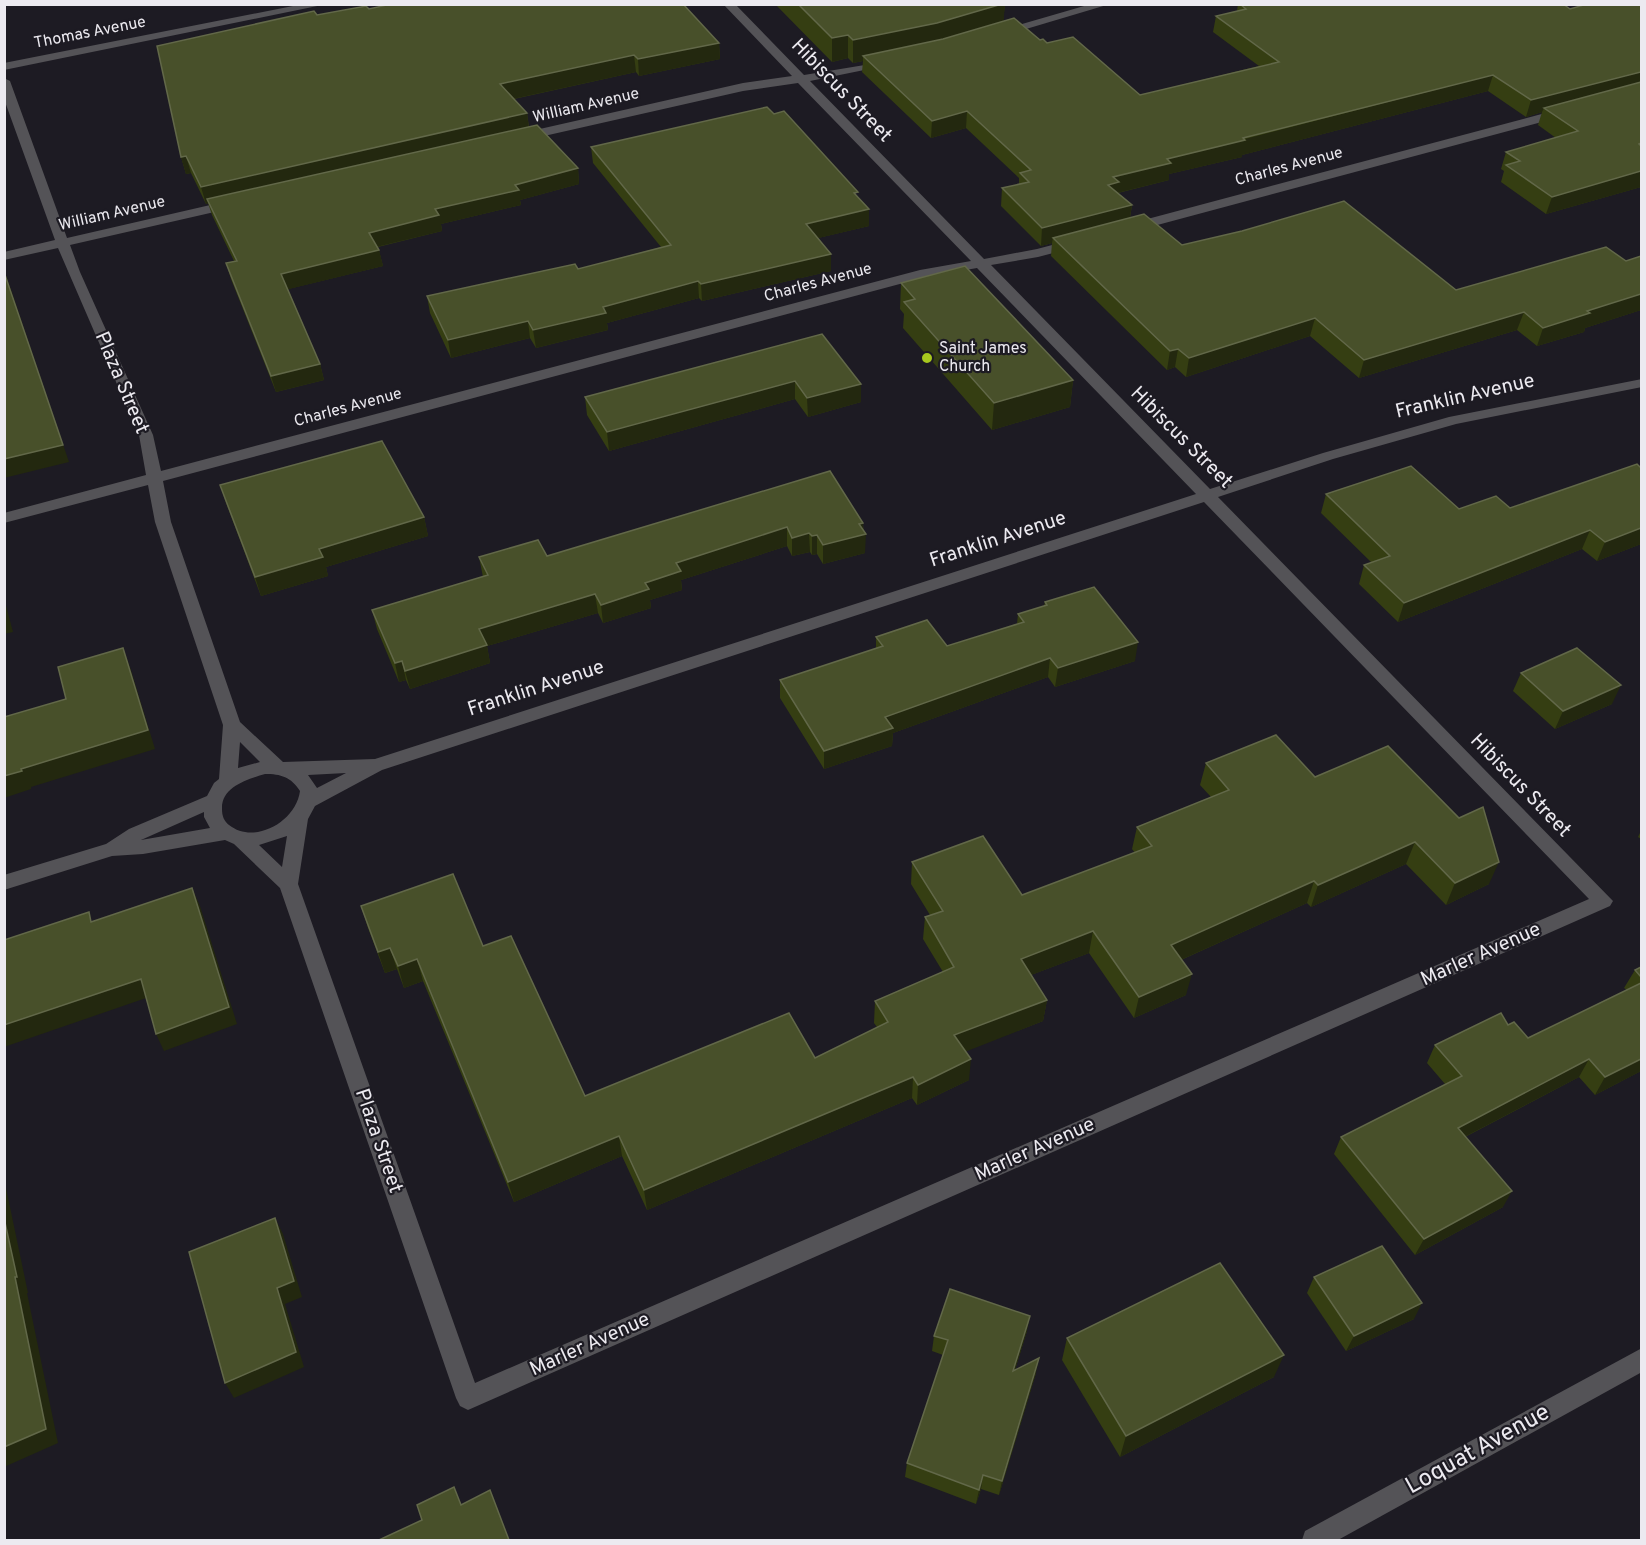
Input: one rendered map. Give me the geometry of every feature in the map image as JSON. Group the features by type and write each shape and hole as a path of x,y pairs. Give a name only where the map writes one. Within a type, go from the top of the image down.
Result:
{"street":[{"name":"Thomas Avenue","path":"4,67 322,4"},
{"name":"Hibiscus Street","path":"728,4 1603,901"},
{"path":"987,38 1105,4"},
{"name":"William Avenue","path":"512,140 743,87 834,74 892,61"},
{"name":"Plaza Street","path":"4,81 87,305 146,435 163,522 232,725 228,780"},
{"name":"Charles Avenue","path":"1118,232 1573,109"},
{"name":"William Avenue","path":"4,256 247,200"},
{"name":"Charles Avenue","path":"4,518 925,273 1038,254 1083,241"},
{"name":"Franklin Avenue","path":"308,801 376,765 1413,430 1641,383"},
{"name":"Plaza Street","path":"232,725 283,768"},
{"name":"Franklin Avenue","path":"283,768 376,765"},
{"path":"232,836 215,824 211,813 212,801 218,790 228,780 252,769 283,768 299,775 309,791 308,801 298,819 288,884"},
{"path":"112,849 136,834 212,801"},
{"path":"4,883 112,849 232,836 255,839 271,836 298,819"},
{"name":"Plaza Street","path":"232,836 288,884 468,1398"},
{"name":"Marler Avenue","path":"468,1398 1603,901"},
{"name":"Loquat Avenue","path":"1314,1540 1641,1359"}],"building":[{"path":"391,4 683,4 719,43 638,59 634,55 500,84 527,113 201,187 186,156 181,157 157,46 314,11 317,15"},
{"path":"798,4 1002,4 937,23 853,40 848,35 832,38"},
{"path":"1240,4 1563,4 1570,9 1587,4 1641,4 1641,72 1531,100 1493,75 1243,138 1245,140 1167,159 1171,163 1113,177 1119,182 1108,185 1132,205 1042,228 1002,188 1029,182 1020,173 1031,170 967,111 932,121 863,56 943,39 1014,18 1040,40 1043,39 1047,43 1073,37 1140,95 1279,62 1216,16 1246,9"},
{"path":"1641,82 1641,143 1639,144 1641,146 1641,171 1552,197 1506,165 1520,161 1506,152 1578,131 1544,108"},
{"path":"767,107 774,114 784,111 858,192 854,193 869,209 806,224 831,254 701,284 698,281 603,307 606,313 533,330 528,321 448,340 427,296 575,264 578,269 671,245 591,147"},
{"path":"537,125 578,168 515,185 519,190 435,209 439,215 369,233 379,250 281,274 320,364 271,376 226,263 237,261 207,199"},
{"path":"1344,201 1456,290 1606,247 1626,261 1641,256 1641,294 1543,328 1524,312 1364,360 1315,318 1189,358 1178,349 1170,351 1053,238 1144,214 1182,245 1242,231"},
{"path":"965,266 1073,380 994,403 904,302 915,299 901,283"},
{"path":"4,272 63,445 4,459"},
{"path":"822,334 861,384 807,398 795,381 607,432 585,397"},
{"path":"382,441 424,517 319,549 323,557 255,577 220,485"},
{"path":"1637,464 1641,468 1641,528 1605,542 1590,530 1404,603 1364,565 1390,556 1326,494 1411,466 1459,509 1496,496 1510,508"},
{"path":"830,471 863,523 859,524 866,534 823,545 817,535 812,536 809,533 792,538 787,527 676,563 681,571 645,583 649,589 601,605 595,594 479,629 487,645 405,671 402,661 395,663 372,610 488,575 479,557 538,540 547,556"},
{"path":"1094,587 1138,642 1058,668 1050,658 885,717 893,728 824,751 780,680 883,646 876,637 927,620 947,646 1024,622 1018,614 1047,605 1045,602"},
{"path":"123,648 148,730 4,776 4,717 66,699 58,667"},
{"path":"1577,648 1621,685 1563,711 1521,673"},
{"path":"1276,735 1315,777 1388,746 1459,818 1483,807 1499,862 1455,883 1415,842 1318,885 1314,881 1171,945 1192,974 1139,997 1093,931 1021,959 1047,1000 954,1035 971,1059 918,1085 913,1077 644,1190 619,1136 508,1182 417,959 398,966 390,948 378,952 361,906 453,874 483,946 511,936 585,1096 789,1013 815,1058 888,1022 875,1001 954,967 925,917 943,911 912,862 983,836 1022,895 1152,846 1137,827 1229,790 1206,763"},
{"path":"192,888 229,1007 156,1034 141,979 4,1025 4,940 89,912 91,922"},
{"path":"1641,967 1641,977 1635,970"},
{"path":"1641,983 1641,1059 1605,1077 1589,1059 1458,1128 1512,1191 1424,1239 1341,1137 1462,1076 1435,1045 1501,1013 1508,1025 1514,1022 1528,1038"},
{"path":"4,1218 46,1429 4,1447"},
{"path":"275,1218 294,1281 277,1288 296,1352 225,1383 189,1252"},
{"path":"1382,1246 1422,1303 1354,1336 1314,1277"},
{"path":"1220,1263 1284,1355 1126,1436 1067,1338"},
{"path":"950,1289 1030,1316 1013,1371 1039,1358 1002,1481 983,1475 979,1490 907,1463 948,1340 934,1336"},
{"path":"454,1487 461,1505 490,1490 509,1540 379,1540 422,1520 417,1505"}],"place":[{"name":"Saint James Church","path":"927,358"}]}
